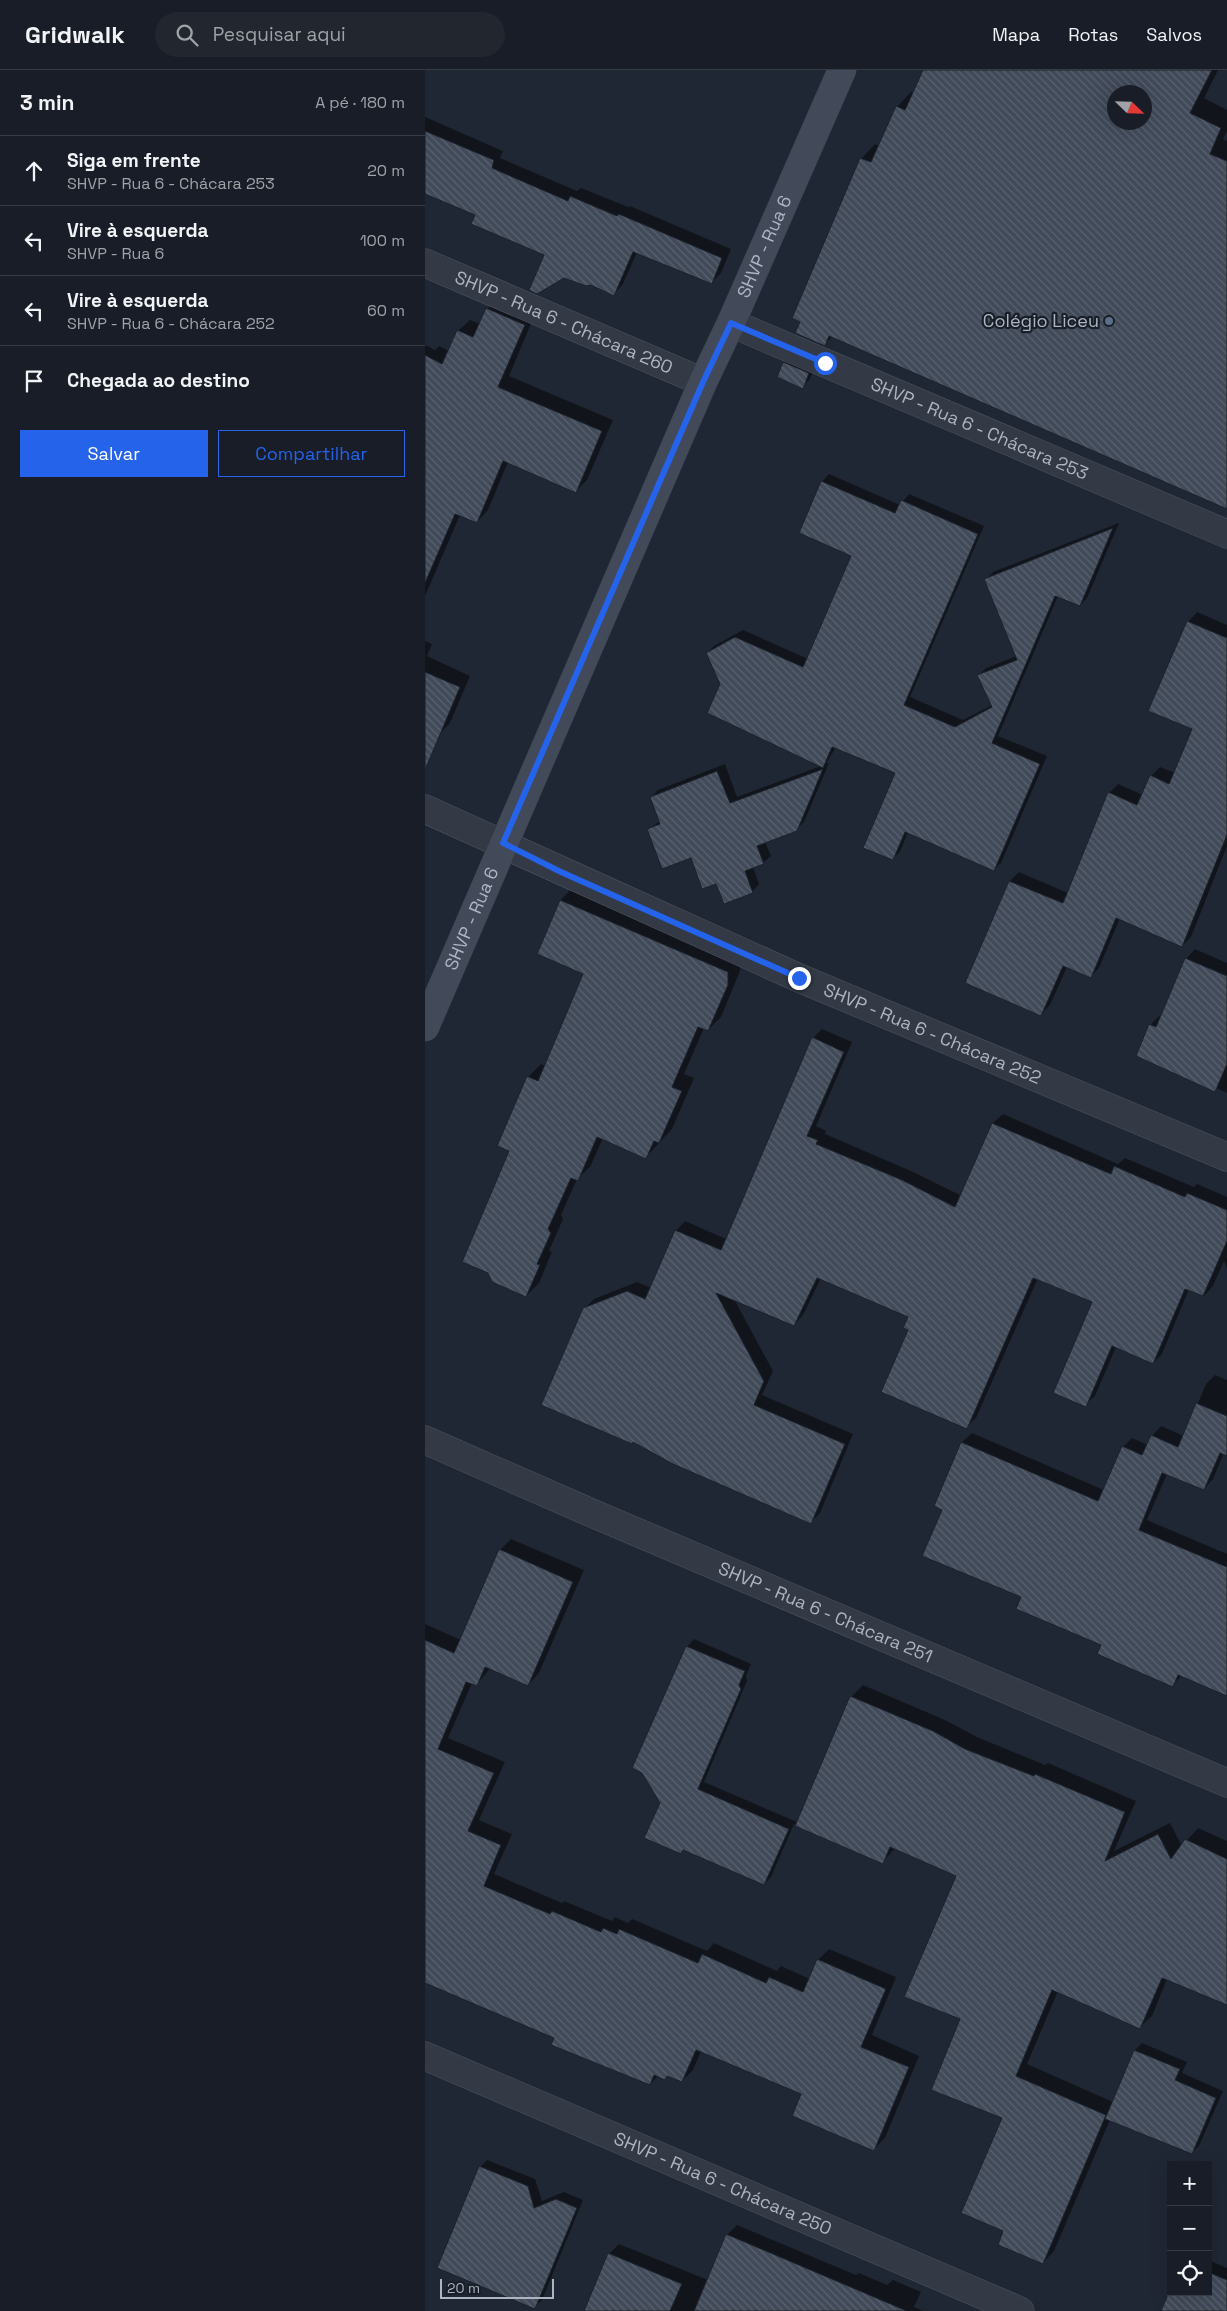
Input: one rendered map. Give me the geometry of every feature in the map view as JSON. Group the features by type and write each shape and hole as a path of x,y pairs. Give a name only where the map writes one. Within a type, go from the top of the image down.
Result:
{"street":[{"name":"SHVP - Rua 6","path":"425,1027 703,382 731,323 842,70"},
{"name":"SHVP - Rua 6 - Chácara 260","path":"425,263 703,382"},
{"name":"SHVP - Rua 6 - Chácara 253","path":"731,323 1227,534"},
{"name":"SHVP - Rua 6 - Chácara 252","path":"425,809 503,843 569,876 799,978 1227,1157"},
{"name":"SHVP - Rua 6 - Chácara 251","path":"425,1440 594,1514 1227,1783"},
{"name":"SHVP - Rua 6 - Chácara 250","path":"425,2056 1019,2311"}],"building":[{"path":"923,70 1212,70 1190,113 1221,128 1210,154 1227,161 1227,509 829,336 825,346 795,333 800,322 792,318 860,158 871,162 896,106 905,110"},
{"path":"425,131 494,160 492,168 568,201 570,196 617,216 619,214 722,258 712,284 633,252 614,296 591,285 586,286 564,278 537,294 529,290 544,255 471,224 475,215 425,194"},
{"path":"486,308 525,325 498,387 602,431 576,493 503,461 477,523 455,514 425,583 425,355 442,364 457,330 473,337"},
{"path":"783,362 809,373 803,389 777,377"},
{"path":"821,481 895,513 901,500 978,534 904,705 955,727 992,707 977,675 1017,660 984,579 1113,528 1080,606 1055,596 992,743 1040,764 994,871 905,832 893,860 863,848 895,773 832,747 823,768 707,713 720,684 706,653 735,637 803,667 851,556 799,533"},
{"path":"1187,621 1227,638 1227,835 1182,947 1116,918 1091,978 1063,966 1041,1016 965,983 1009,881 1063,903 1108,792 1137,805 1150,775 1169,784 1192,729 1148,711"},
{"path":"425,672 460,687 425,770"},
{"path":"823,769 797,831 757,846 764,864 745,871 753,893 724,904 716,884 702,889 691,858 662,869 647,829 660,824 650,797 717,771 730,803"},
{"path":"560,900 728,972 728,985 708,1031 698,1027 672,1087 682,1091 659,1143 654,1141 646,1159 597,1137 578,1181 571,1178 548,1229 551,1233 537,1264 540,1265 526,1297 492,1282 488,1273 462,1262 509,1151 497,1146 527,1076 538,1081 583,974 537,954"},
{"path":"1185,958 1227,976 1227,1064 1215,1092 1136,1056 1149,1024 1156,1027"},
{"path":"812,1037 844,1052 807,1136 818,1140 816,1144 902,1180 955,1207 992,1123 1111,1174 1114,1166 1185,1197 1187,1193 1227,1210 1227,1241 1203,1296 1185,1289 1153,1364 1112,1346 1086,1407 1053,1393 1092,1302 1033,1278 967,1429 881,1392 908,1330 903,1328 908,1317 817,1278 794,1326 716,1293 764,1381 754,1405 845,1444 811,1524 673,1464 633,1442 632,1444 541,1405 583,1308 627,1291 645,1299 675,1230 721,1250"},
{"path":"1196,1403 1227,1416 1227,1456 1220,1453 1204,1490 1162,1473 1139,1530 1227,1567 1227,1696 1178,1675 1173,1687 1097,1654 1101,1645 1016,1609 1021,1597 922,1556 942,1510 934,1506 961,1442 1098,1501 1122,1446 1142,1455 1151,1435 1178,1447"},
{"path":"499,1549 573,1582 528,1686 485,1667 477,1686 466,1682 438,1749 494,1773 468,1831 501,1845 484,1886 550,1914 552,1911 601,1932 603,1928 617,1934 619,1929 698,1963 702,1954 766,1983 769,1977 803,1992 817,1959 886,1989 861,2047 909,2067 874,2151 792,2116 801,2094 696,2050 682,2082 667,2076 665,2080 654,2075 650,2085 551,2045 554,2038 425,1983 425,1640 454,1653"},
{"path":"686,1646 745,1671 739,1685 741,1689 698,1789 789,1829 764,1885 683,1850 681,1854 644,1838 660,1803 642,1773 632,1768"},
{"path":"850,1696 933,1731 965,1749 1034,1776 1035,1774 1125,1812 1105,1861 1158,1834 1171,1859 1185,1839 1227,1859 1227,2005 1162,1978 1140,2029 1052,1990 1016,2076 1106,2115 1043,2264 998,2245 1003,2231 961,2213 1002,2118 931,2090 960,2019 904,1997 956,1876 890,1847 883,1864 795,1826"},
{"path":"1134,2050 1180,2069 1175,2080 1216,2098 1192,2154 1105,2119"},
{"path":"479,2166 528,2186 534,2208 556,2199 577,2208 535,2309 437,2268"},
{"path":"726,2234 907,2311 694,2311"},
{"path":"608,2253 682,2284 670,2311 584,2311"},
{"path":"1212,2274 1227,2280 1227,2311 1161,2311 1167,2296 1212,2296"}],"place":[{"name":"Colégio Liceu","path":"1109,321"}],"route":[{"path":"799,978 561,872 503,843 591,644 703,382 731,323 825,363"}]}
